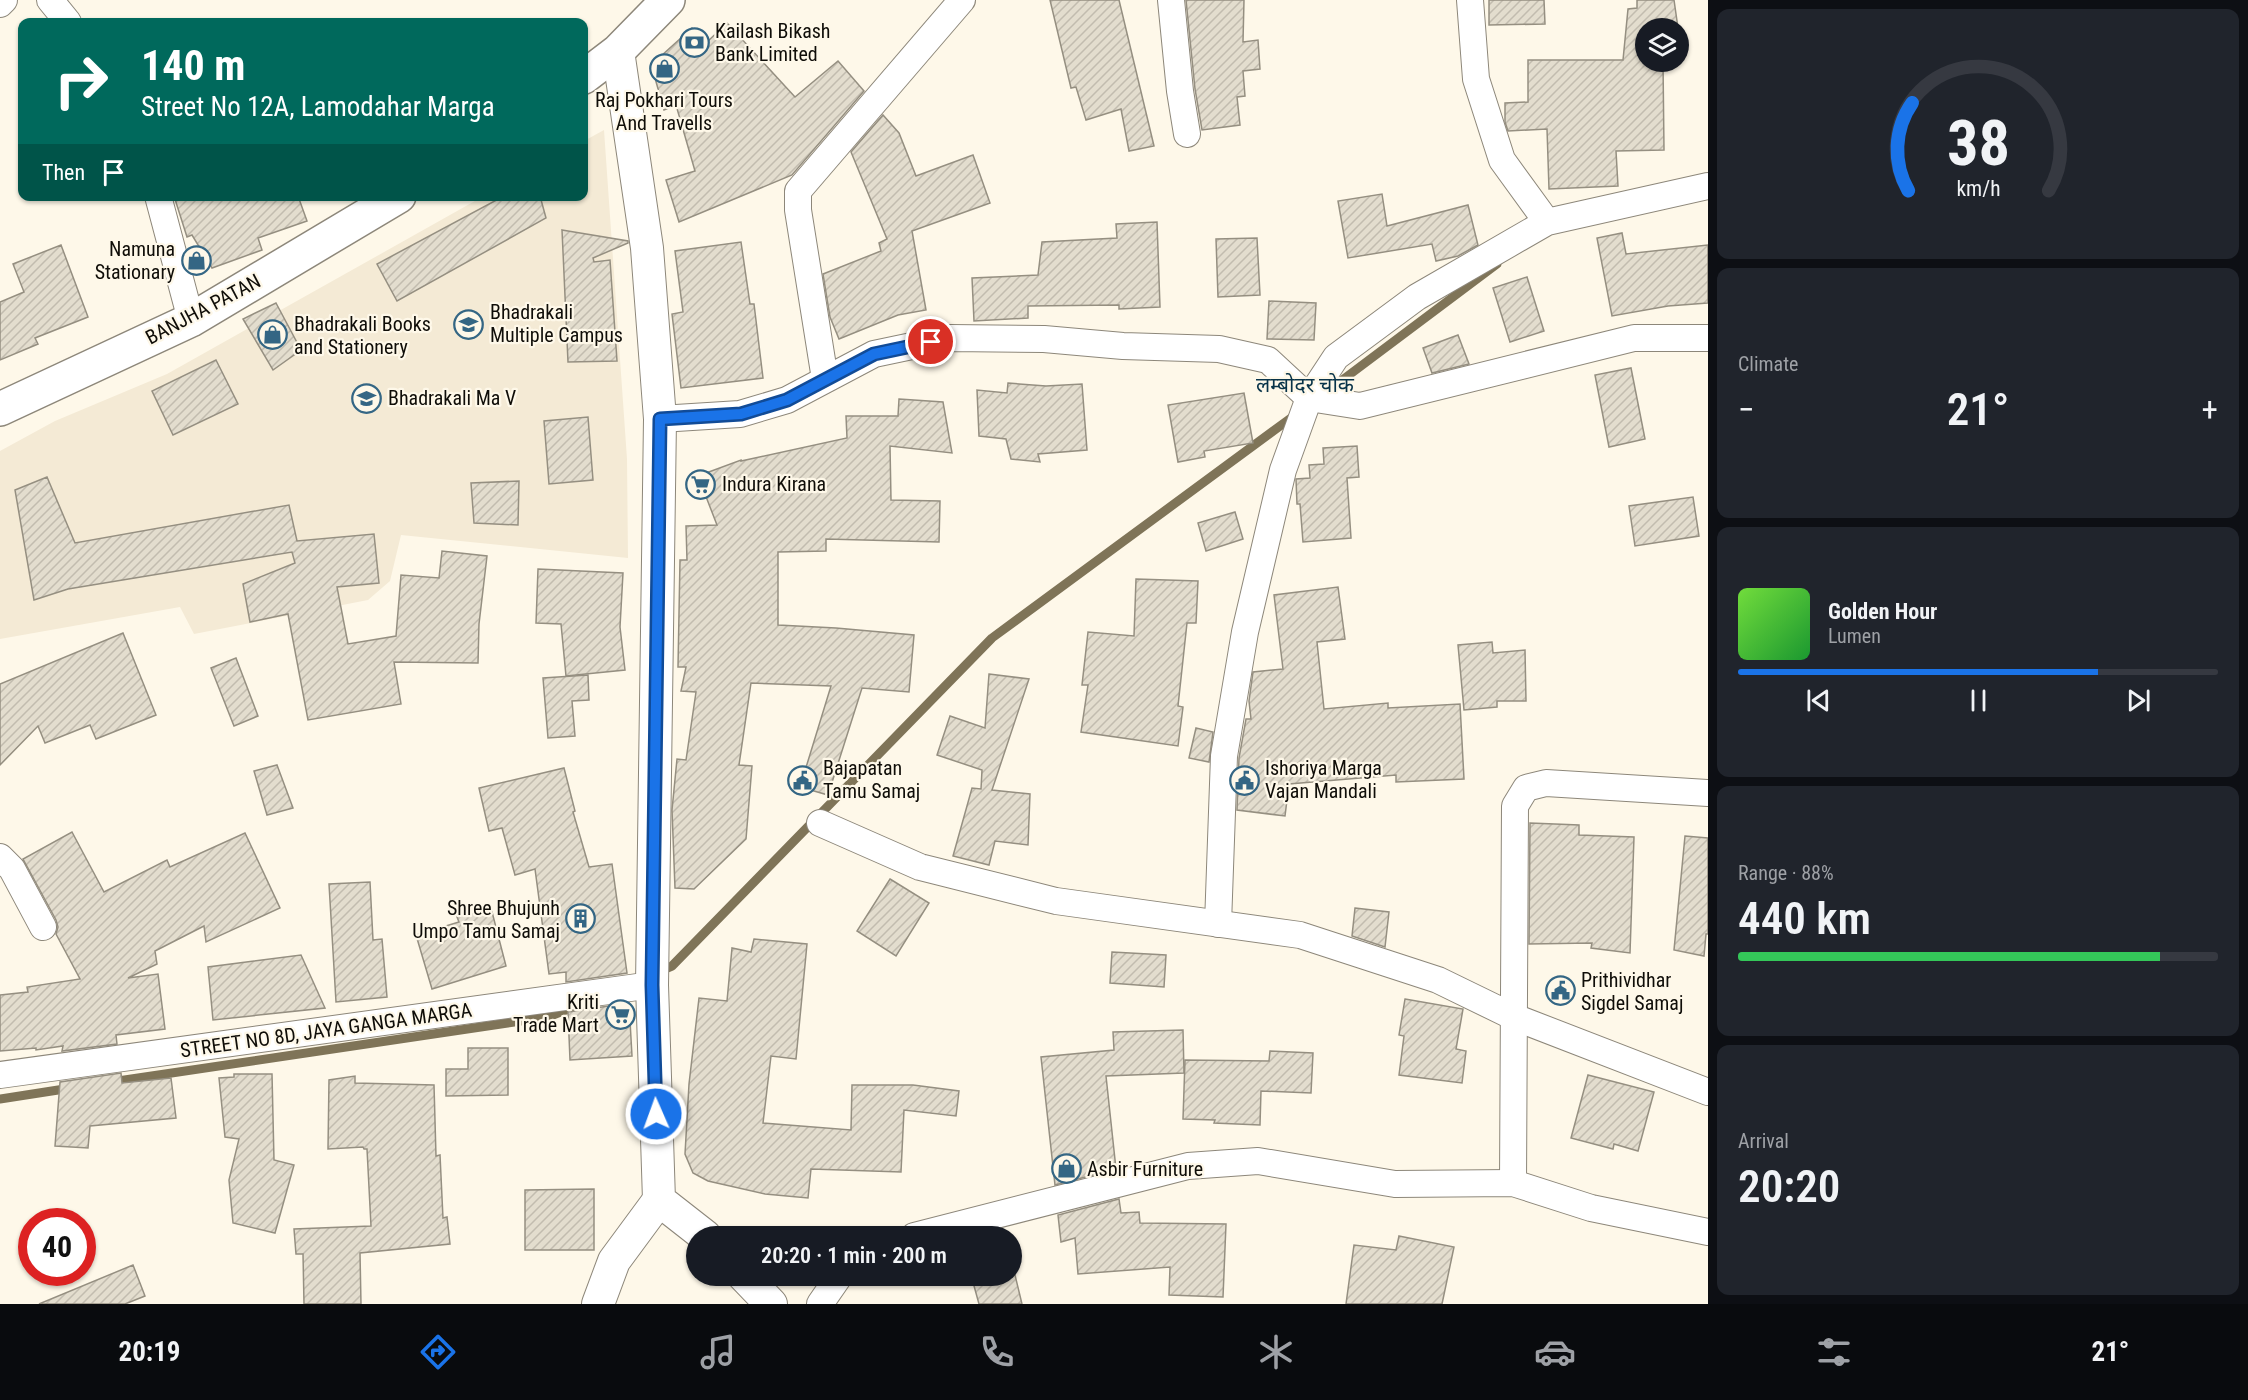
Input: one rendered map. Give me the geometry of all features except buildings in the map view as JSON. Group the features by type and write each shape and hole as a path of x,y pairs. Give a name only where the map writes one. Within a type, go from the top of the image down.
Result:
{"main road":[{"path":"588,74 618,51 668,0"},
{"name":"BANJHA PATAN","path":"0,409 191,320 391,201"}],"street":[{"path":"0,4 4,0"},
{"path":"50,0 65,18"},
{"path":"825,379 798,210 798,191 962,0"},
{"path":"1172,0 1180,91 1187,134"},
{"path":"1470,0 1476,79 1502,160 1547,222"},
{"path":"598,1304 614,1261 659,1200 652,985 660,419 647,248 618,51"},
{"path":"1218,924 1226,745 1245,632 1283,470 1309,398 1336,357 1417,297 1547,222 1708,186"},
{"path":"160,201 191,320"},
{"path":"660,419 741,414 787,400 874,354 950,338 1044,339 1123,346 1219,349 1268,360 1309,398 1360,406 1634,338 1708,338"},
{"path":"1513,1184 1515,806 1526,788 1546,783 1708,793"},
{"path":"820,823 920,867 1056,901 1300,935 1438,980 1514,1017 1708,1092"},
{"path":"0,857 12,869 43,927"},
{"name":"STREET NO 8D, JAYA GANGA MARGA","path":"0,1075 652,985"},
{"path":"954,1226 1188,1167 1258,1161 1395,1185 1513,1184 1591,1208 1708,1232"},
{"path":"659,1200 692,1226"},
{"path":"754,1286 771,1304"},
{"path":"820,1304 832,1286"}],"shaded area":[{"name":"Bhadrakali Ma V","path":"604,130 627,459 628,558 401,535 390,581 368,600 194,634 180,607 0,639 0,451 55,421 167,374 475,201 588,201 588,139"}],"waterway":[{"path":"1321,396 1497,264"},
{"path":"658,972 672,966 992,638 1295,415"},
{"path":"111,1082 548,1017 576,1006"},
{"path":"0,1099 71,1088"}],"place":[{"name":"Kailash Bikash Bank Limited","path":"694,42"},
{"name":"Raj Pokhari Tours And Travells","path":"664,69"},
{"name":"Namuna Stationary","path":"196,260"},
{"name":"Bhadrakali Multiple Campus","path":"469,324"},
{"name":"Bhadrakali Books and Stationery","path":"273,335"},
{"name":"Bhadrakali Ma V","path":"367,398"},
{"name":"Indura Kirana","path":"701,484"},
{"name":"Bajapatan Tamu Samaj","path":"802,780"},
{"name":"Ishoriya Marga Vajan Mandali","path":"1244,780"},
{"name":"Shree Bhujunh Umpo Tamu Samaj","path":"581,919"},
{"name":"Prithividhar Sigdel Samaj","path":"1560,991"},
{"name":"Kriti Trade Mart","path":"620,1014"},
{"name":"Asbir Furniture","path":"1066,1169"}],"district":[{"name":"लम्बोदर चोक","path":"1305,385"}],"route":[{"path":"656,1114 652,985 660,419 741,414 787,400 874,354 931,342"}]}
